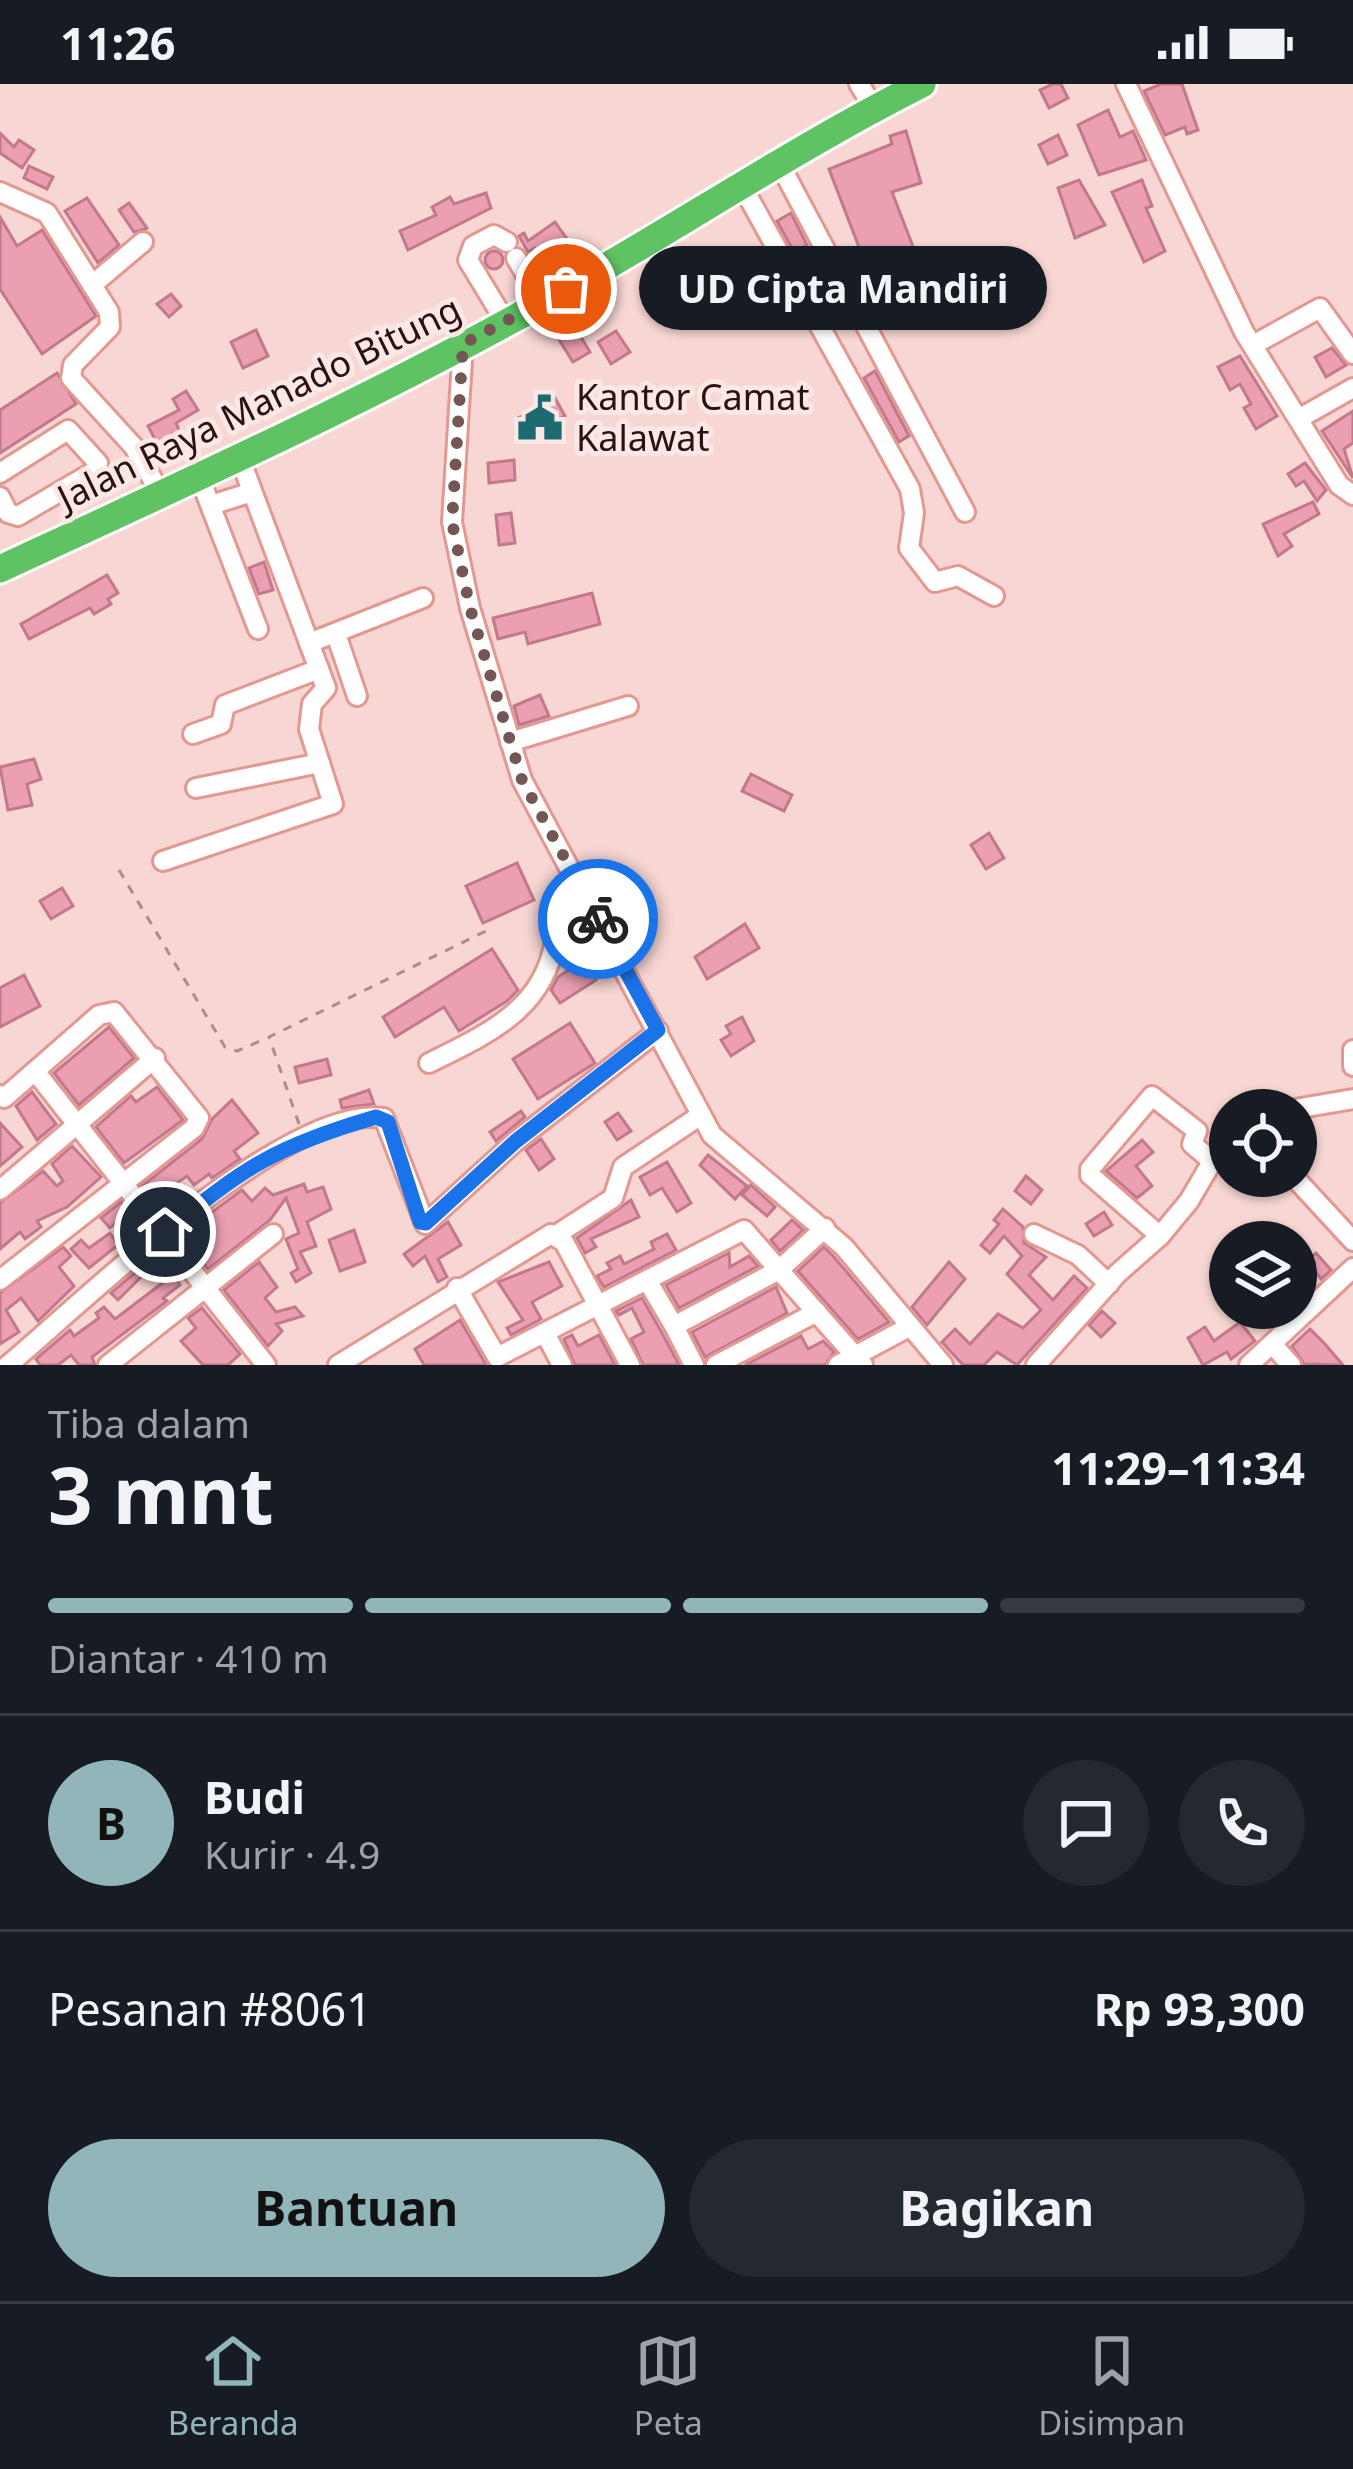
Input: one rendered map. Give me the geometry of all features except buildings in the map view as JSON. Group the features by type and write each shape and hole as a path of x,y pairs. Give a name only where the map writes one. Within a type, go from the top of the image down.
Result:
{"highway":[{"name":"Jalan Raya Manado Bitung","path":"0,569 162,496 463,344 741,184 867,96 922,84"}],"street":[{"path":"1126,84 1253,345 1339,485 1353,495"},
{"path":"778,160 965,512"},
{"path":"741,184 910,489 914,513 909,548 935,582 958,576 994,596"},
{"path":"0,193 47,213 92,285 111,324 73,364 71,378 134,447 162,496"},
{"path":"505,321 468,260 473,247 494,236 511,250 542,302"},
{"path":"92,285 143,242"},
{"path":"1253,345 1320,308 1353,354"},
{"path":"463,344 452,522 470,608 510,742 541,820 701,1115 730,1152 825,1228 943,1365"},
{"path":"1300,418 1353,388"},
{"path":"0,473 72,431 98,463 54,497 15,516 0,497"},
{"path":"163,861 330,806 333,795 309,716 326,688 239,456"},
{"path":"200,476 258,628"},
{"path":"211,505 252,492"},
{"path":"54,497 75,534"},
{"path":"223,536 263,521"},
{"path":"233,559 273,547"},
{"path":"309,643 423,598"},
{"path":"336,634 357,696"},
{"path":"193,734 221,724 226,705 319,669"},
{"path":"510,742 628,706"},
{"path":"196,788 320,763"},
{"path":"429,1063 518,1014 550,961 555,939 595,915"},
{"path":"0,1280 199,1118 120,1015 107,1012 1,1098"},
{"path":"8,1365 257,1160 304,1138 384,1118 424,1224 516,1141 658,1030"},
{"path":"1353,1050 1353,1066"},
{"path":"0,1190 155,1058"},
{"path":"35,1071 266,1365"},
{"path":"1160,1236 1090,1175 1090,1168 1152,1096 1197,1131 1192,1144 1209,1158"},
{"path":"1317,1105 1353,1099"},
{"path":"336,1364 614,1198 623,1167 701,1115"},
{"path":"1036,1365 1108,1283 1160,1236 1189,1201 1209,1164"},
{"path":"1312,1197 1353,1241"},
{"path":"674,1326 779,1270 825,1228"},
{"path":"457,1288 499,1361 739,1230 749,1233 817,1312 852,1362 909,1327"},
{"path":"109,1365 273,1234"},
{"path":"1034,1234 1078,1255 1108,1283"},
{"path":"556,1235 630,1365"},
{"path":"1249,1365 1353,1268"},
{"path":"647,1280 694,1365"},
{"path":"716,1365 817,1312"},
{"path":"545,1333 562,1365"},
{"path":"1272,1343 1291,1365"}],"path":[{"path":"119,870 225,1048 233,1052 486,931"},
{"path":"269,1037 304,1138"}],"way so far":[{"path":"566,289 463,344 452,522 470,608 522,780 598,919"}],"place":[{"name":"UD Cipta Mandiri","path":"566,289"},
{"name":"Kantor Camat Kalawat","path":"540,418"}],"route":[{"path":"165,1232 257,1160 304,1138 376,1117 388,1122 420,1222 426,1223 516,1141 658,1030 598,919"}]}
